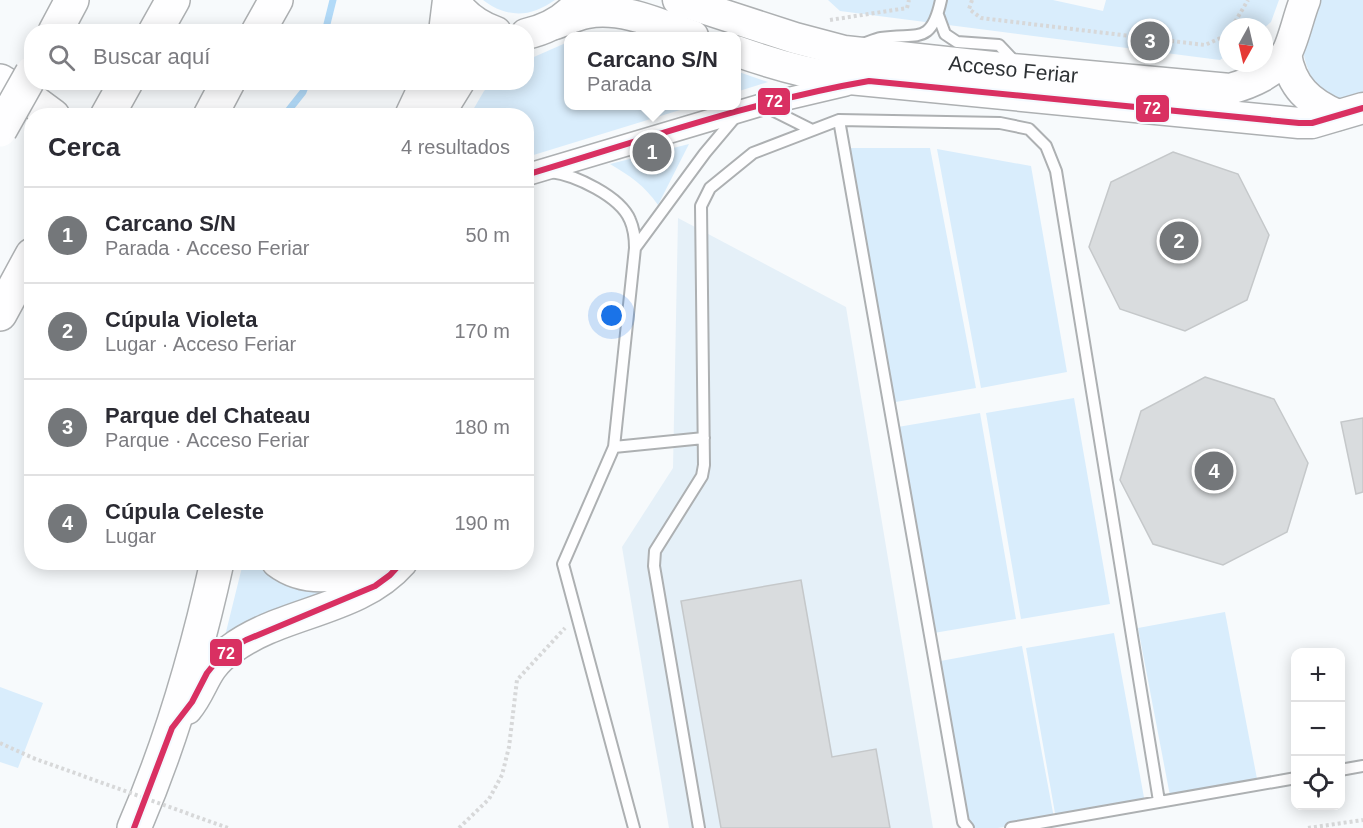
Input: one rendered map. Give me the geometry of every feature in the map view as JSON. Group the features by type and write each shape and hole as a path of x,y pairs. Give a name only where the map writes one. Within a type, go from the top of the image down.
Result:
{"main road":[{"path":"59,24 72,0"},
{"path":"160,24 173,0"},
{"path":"262,24 276,0"},
{"path":"445,24 447,0"},
{"path":"454,0 471,20 478,24"},
{"path":"555,24 570,13 580,0"},
{"name":"Acceso Feriar","path":"678,0 795,38 844,51 1230,89 1262,77 1286,54 1305,0"},
{"path":"534,32 587,13 604,12 644,19 681,32"},
{"name":"Acceso Feriar","path":"741,52 817,75 869,81 1299,123 1312,123 1350,112"},
{"path":"1286,54 1288,66 1298,85 1311,101 1350,112"},
{"path":"0,81 42,108"},
{"path":"0,130 24,87"},
{"path":"111,108 122,90"},
{"path":"214,108 224,90"},
{"path":"414,108 422,90"},
{"path":"443,108 454,90"},
{"path":"0,314 24,270"},
{"path":"134,828 172,728 204,622 215,570"},
{"path":"292,570 299,574 328,576 350,570"},
{"path":"172,728 192,702 207,673 230,649 266,631 359,594 395,570"}],"street":[{"path":"534,173 761,105 817,90 869,81"}],"lane":[{"path":"844,51 881,38 914,37 925,33 938,15 942,0"},
{"path":"938,15 945,34 957,42 999,45 1023,70"},
{"path":"761,105 812,130"},
{"path":"635,248 698,162 738,113"},
{"path":"839,120 963,822 968,828"},
{"path":"699,828 654,566 655,551 702,476 704,465 701,206 710,188 753,153 839,120 1000,123 1029,129 1046,146 1056,171 1159,801"},
{"path":"534,173 558,173 609,196 630,218 634,234 635,248 614,447 563,564 634,828"},
{"path":"614,447 704,438"},
{"path":"1345,769 1363,766"},
{"path":"1011,828 1291,779"}],"path":[{"path":"972,0 969,9 981,18 1204,45 1219,39"},
{"path":"1237,18 1248,0"},
{"path":"459,828 489,799 502,775 509,747 516,680 577,615"},
{"path":"0,743 33,758 228,828"},
{"path":"1308,828 1363,820"}],"shaded area":[{"path":"483,0 555,0 537,10 519,14 501,10"},
{"path":"828,0 1053,0 1103,11 1106,0 1279,0 1272,18 1219,18 1219,60 840,11"},
{"path":"1314,0 1363,0 1363,97 1346,100 1330,96 1310,75 1302,46 1302,32"},
{"path":"564,44 564,110 680,110 534,155 534,108 474,108 485,90 534,90 534,57"},
{"path":"741,73 768,82 741,90"},
{"path":"689,144 658,205 648,192 624,172 610,164"},
{"path":"842,148 930,148 976,388 890,403"},
{"path":"937,149 1031,166 1067,372 981,388"},
{"path":"678,218 846,307 933,828 669,828 622,547 673,468"},
{"path":"1074,398 1110,604 1021,619 986,413"},
{"path":"980,413 1016,619 928,634 892,428"},
{"path":"241,570 271,570 359,580 225,636"},
{"path":"1225,612 1258,784 1171,801 1138,628"},
{"path":"1114,633 1145,803 1056,819 1026,648"},
{"path":"1022,646 1054,818 998,828 965,828 935,662"},
{"path":"0,687 43,703 18,768 0,762"}],"building":[{"path":"1173,152 1238,174 1269,235 1247,300 1185,331 1120,309 1089,247 1111,182"},
{"path":"1205,377 1274,399 1308,463 1287,532 1223,565 1153,544 1120,480 1141,411"},
{"path":"1363,418 1363,492 1356,494 1341,422"},
{"path":"801,580 832,757 876,749 890,828 721,828 681,601"}],"waterway":[{"path":"327,24 333,0"},
{"path":"290,108 304,90"}],"transit line":[{"name":"72","path":"534,173 783,99 869,81 1299,123 1312,123 1363,108"},
{"name":"72","path":"134,828 172,728 192,702 207,673 215,663 230,649 246,640 375,586 395,570"}],"place":[{"name":"Parque del Chateau","path":"1150,41"},
{"name":"Carcano S/N","path":"652,152"},
{"name":"Cúpula Violeta","path":"1179,241"},
{"name":"Cúpula Celeste","path":"1214,471"}]}
